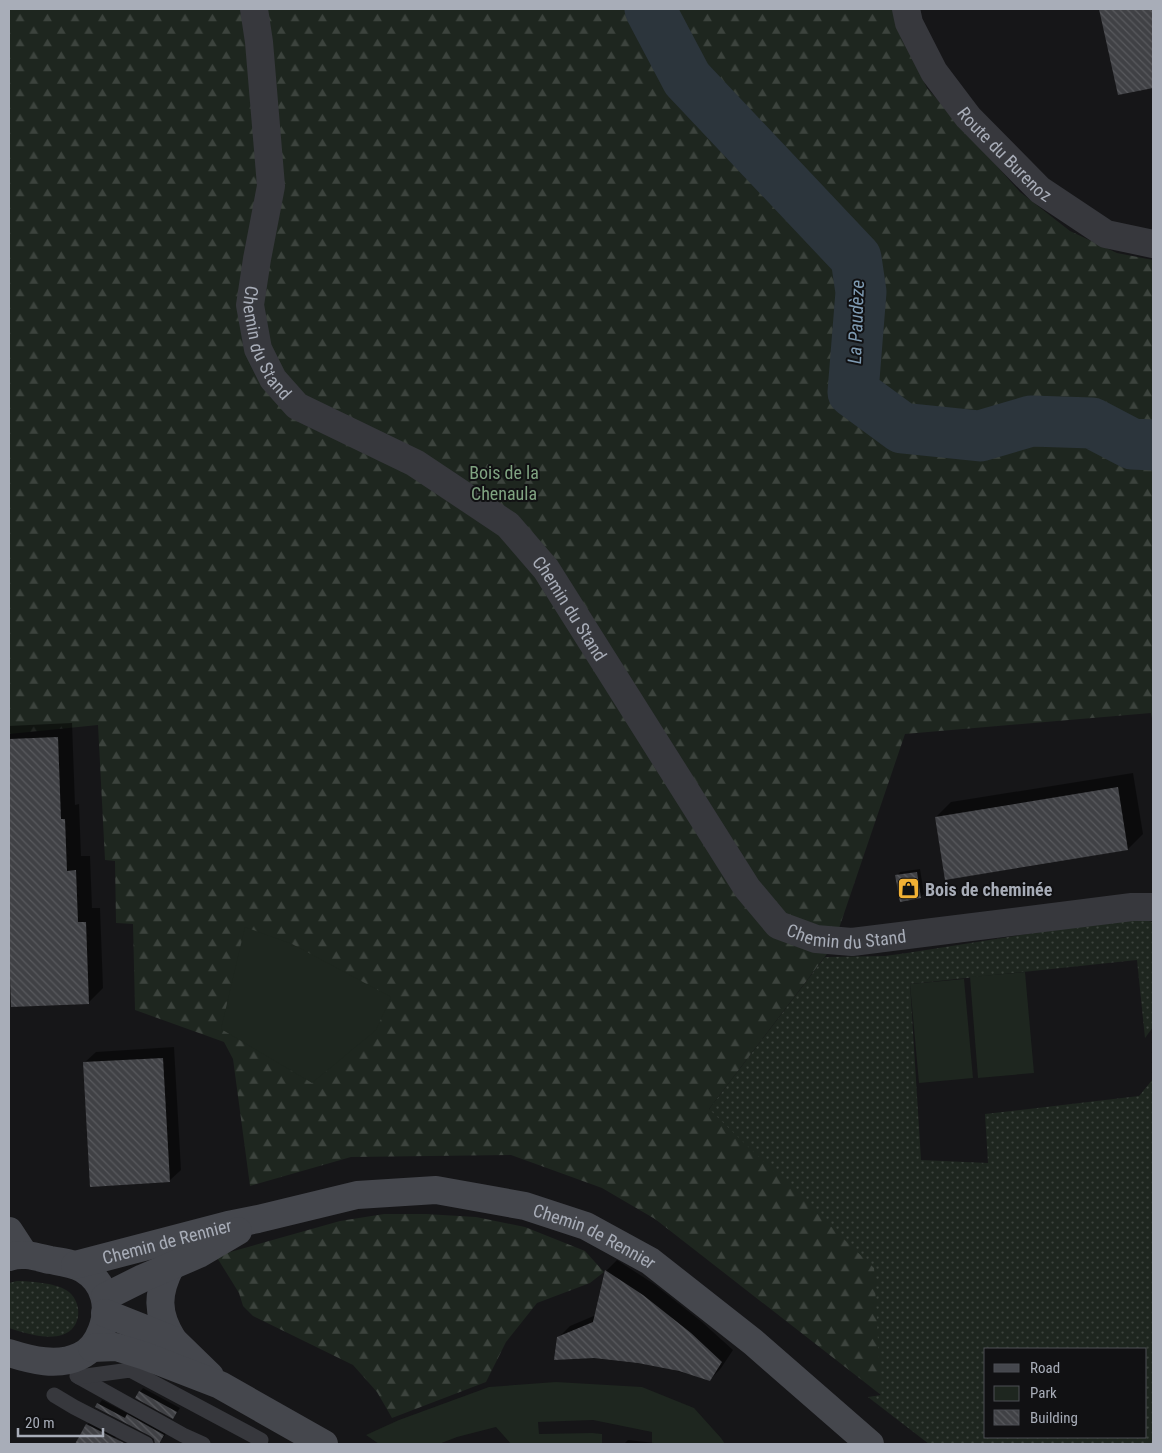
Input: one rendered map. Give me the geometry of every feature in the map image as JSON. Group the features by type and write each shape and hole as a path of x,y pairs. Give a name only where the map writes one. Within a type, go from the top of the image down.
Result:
{"street":[{"name":"Chemin du Stand","path":"254,9 259,42 271,186 250,305 258,349 273,379 297,406 415,463 508,525 546,569 634,705 748,888 778,925 816,939 852,942 1132,907 1153,906"},
{"name":"Route du Burenoz","path":"906,9 909,23 934,72 968,117 1040,190 1106,234 1153,244"},
{"name":"Chemin de Rennier","path":"75,1265 219,1227 357,1195 436,1190 525,1206 586,1226 650,1261 754,1342 870,1444"},
{"name":"Chemin de Rennier","path":"105,1305 143,1278 199,1254 258,1219"},
{"path":"9,1231 16,1256 75,1265 92,1276 101,1287 105,1305 99,1337 92,1348 81,1356 51,1361 30,1360 9,1353"},
{"path":"171,1266 161,1291 160,1305 164,1324 173,1340"},
{"path":"105,1305 173,1340 220,1385"},
{"path":"92,1348 116,1347 220,1385 324,1444"}],"lane":[{"path":"51,1361 183,1435 203,1444"},
{"path":"79,1378 130,1370 258,1442 289,1424"},
{"path":"54,1395 146,1444"}],"green space":[{"name":"Bois de la Chenaula","path":"9,9 894,9 902,38 927,88 1020,192 1070,231 1117,253 1153,260 1153,724 1151,713 905,734 833,946 709,1109 874,1268 881,1395 655,1219 602,1188 511,1155 351,1157 250,1186 233,1059 224,1042 135,1010 133,924 116,923 115,861 105,860 98,725 9,734"},
{"path":"1136,918 1153,922 1153,1027 1145,1038 1137,960 910,984 921,1160 988,1163 985,1114 1139,1096 1153,1079 1153,1444 929,1444 868,1397 881,1395 709,1109 825,957 885,956 1115,920"},
{"path":"245,927 292,944 391,997 376,1030 312,1083 221,1029"},
{"path":"1025,972 1034,1073 978,1078 970,977"},
{"path":"964,979 973,1078 919,1083 910,984"},
{"path":"384,1214 476,1217 525,1227 585,1251 604,1272 590,1283 537,1303 506,1342 486,1382 392,1418 377,1392 353,1365 253,1316 243,1306 239,1293 216,1256 340,1221"},
{"path":"17,1281 49,1284 66,1290 76,1300 78,1307 77,1321 74,1327 62,1335 50,1337 28,1334 9,1328 9,1283"},
{"path":"556,1382 642,1387 694,1408 725,1444 652,1444 652,1432 593,1420 538,1422 539,1434 602,1434 602,1444 511,1444 496,1427 457,1437 439,1444 379,1444 366,1435 399,1420 489,1387"}],"building":[{"path":"1099,9 1153,9 1153,88 1118,95"},
{"path":"58,737 61,819 65,819 67,871 76,870 78,922 86,922 89,1004 11,1007 9,948 9,739"},
{"path":"1118,787 1128,850 945,880 935,817"},
{"path":"917,872 921,898 900,902 895,875"},
{"path":"163,1058 170,1182 90,1187 83,1062"},
{"path":"605,1270 643,1295 691,1333 722,1362 710,1381 679,1371 638,1363 594,1358 554,1360 557,1337 593,1322"},
{"path":"139,1391 177,1412 173,1419 135,1398"},
{"path":"97,1403 125,1418 127,1414 164,1435 159,1444 155,1444 154,1439 150,1436 95,1407"},
{"path":"86,1424 126,1444 75,1444"}],"waterway":[{"name":"La Paudèze","path":"650,9 687,79 856,258 861,292 853,392 902,428 980,436 1031,421 1092,423 1132,444 1153,445"}],"place":[{"name":"Bois de cheminée","path":"909,889"}]}
